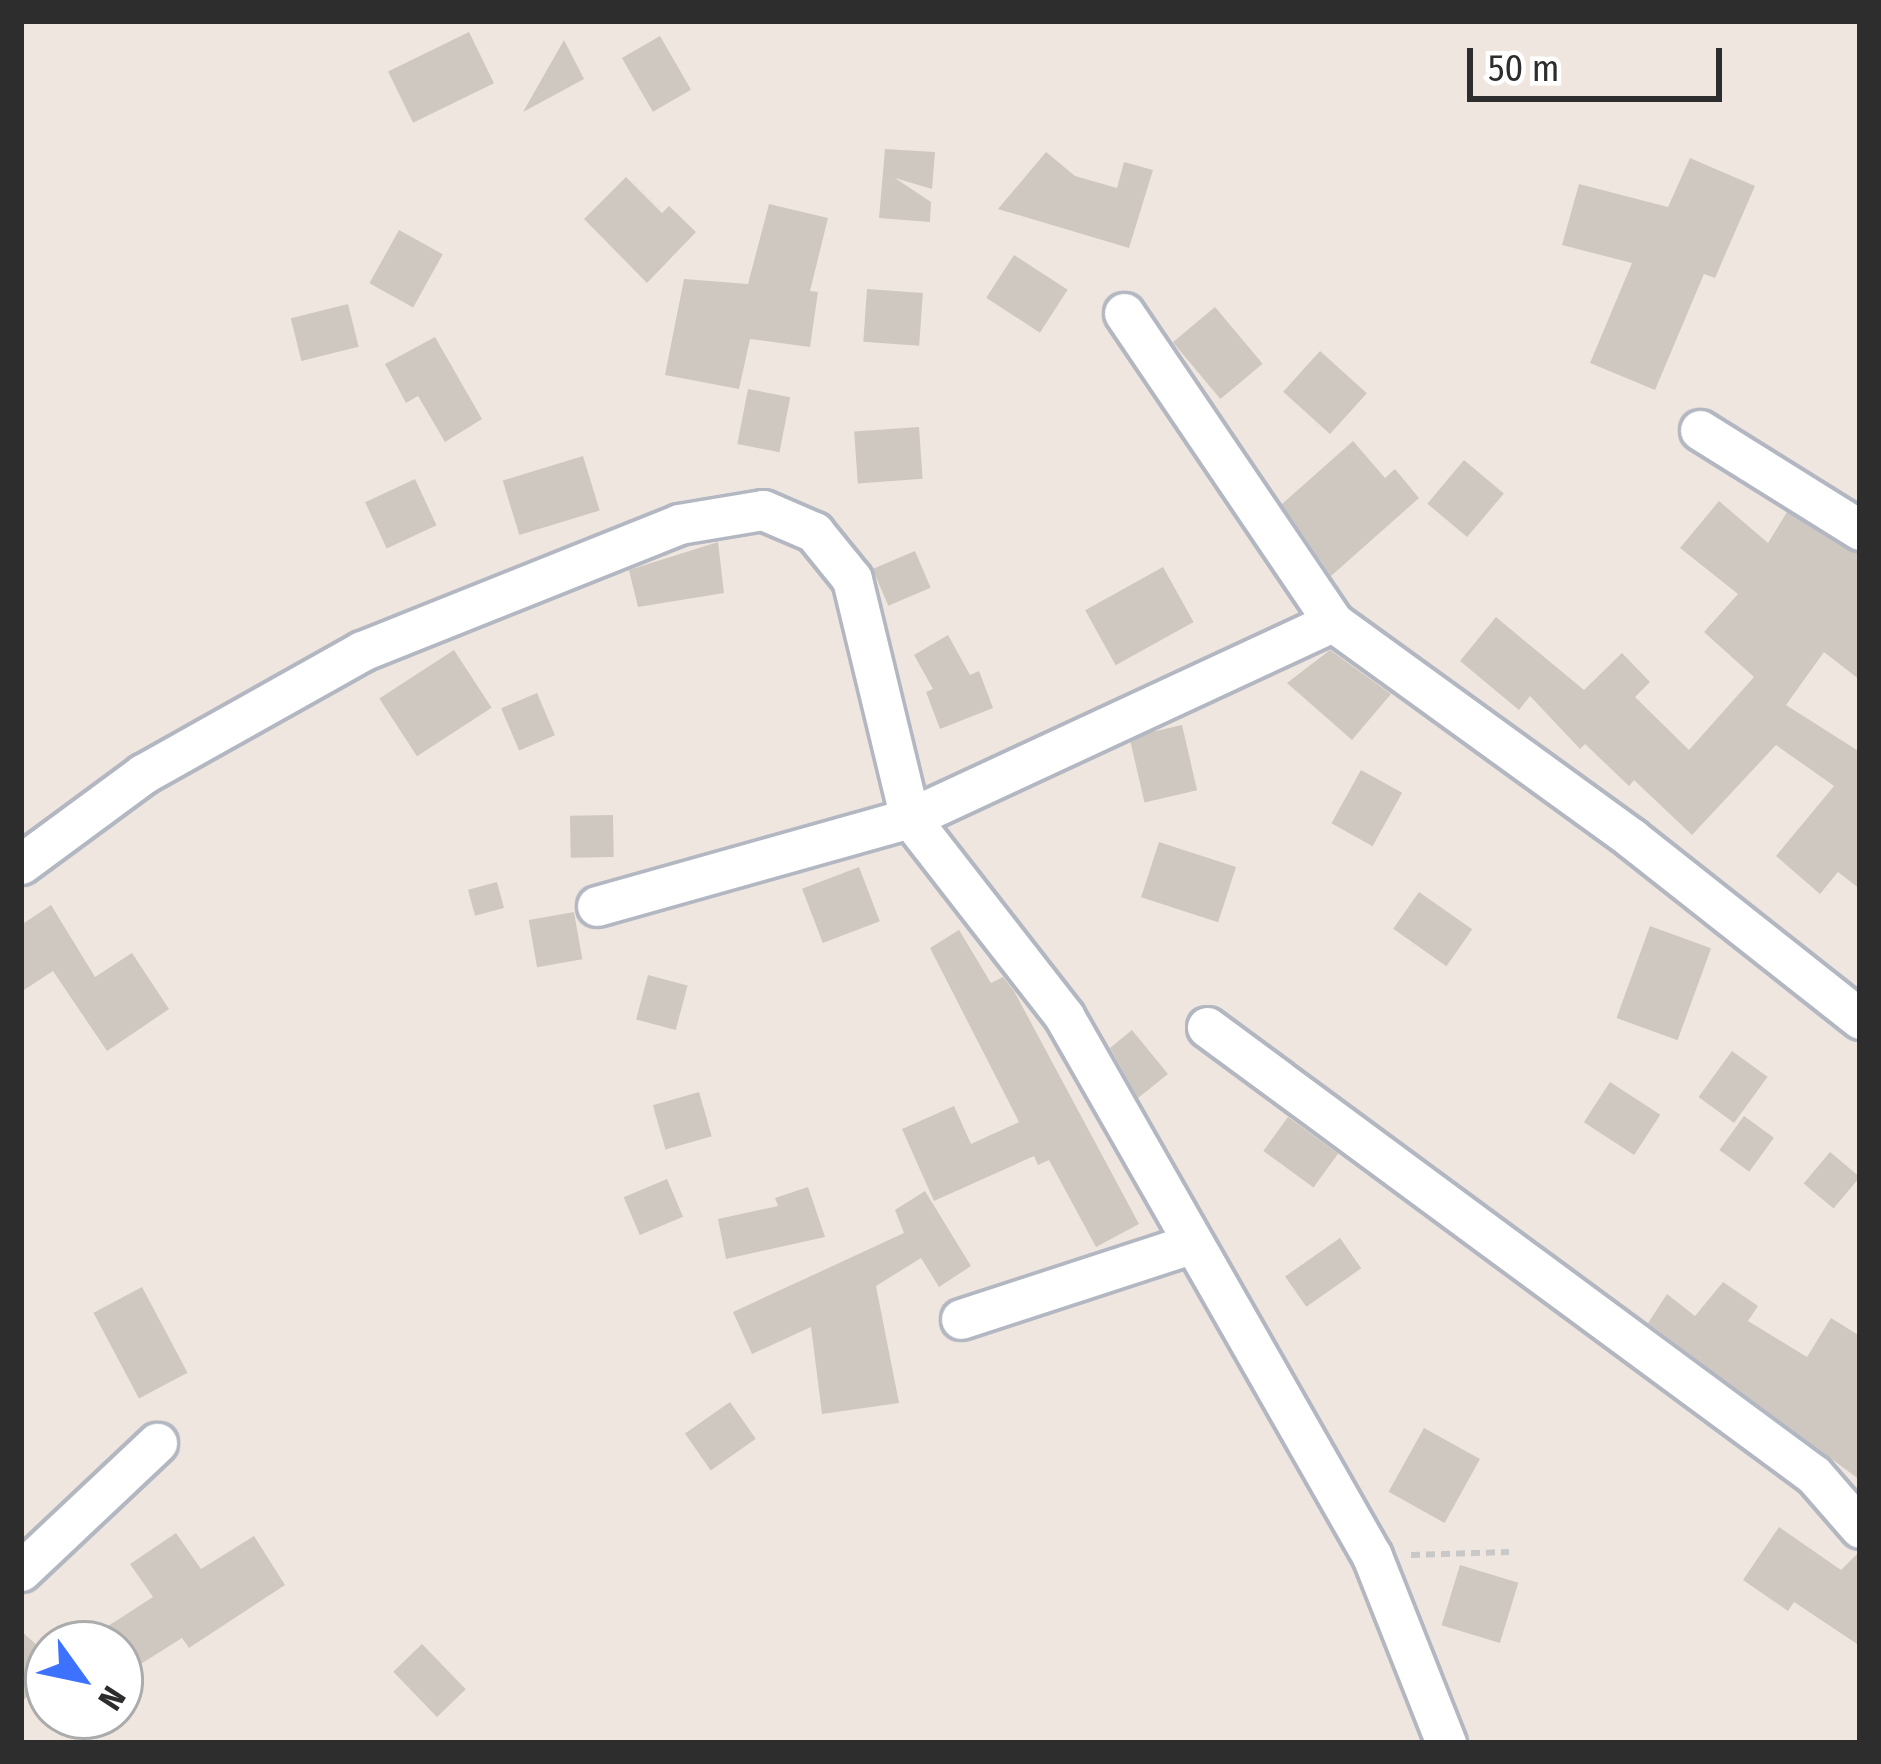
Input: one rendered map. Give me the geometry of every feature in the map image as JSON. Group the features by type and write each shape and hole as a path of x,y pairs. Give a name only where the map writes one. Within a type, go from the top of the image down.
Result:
{"street":[{"path":"1124,313 1333,622 1631,838 1860,1019"},
{"path":"1700,430 1860,530"},
{"path":"21,865 142,774 362,651 679,524 764,510 814,532 852,579 910,818 1064,1016 1188,1245 1372,1556 1446,1743"},
{"path":"597,906 910,818 1333,622"},
{"path":"1207,1027 1814,1475 1860,1528"},
{"path":"961,1319 1188,1245"},
{"path":"21,1571 157,1443"}],"path":[{"path":"1372,1556 1509,1552"}],"building":[{"path":"469,32 494,83 413,123 388,71"},
{"path":"660,36 691,90 653,112 622,58"},
{"path":"564,40 584,79 523,112"},
{"path":"885,149 935,152 932,189 895,178 931,202 930,222 879,218"},
{"path":"1046,152 1075,176 1117,188 1124,162 1153,170 1129,248 998,209"},
{"path":"1690,158 1755,186 1715,278 1704,274 1655,390 1590,363 1632,263 1562,245 1579,184 1668,207"},
{"path":"626,177 662,213 669,206 696,232 647,283 584,219"},
{"path":"769,204 828,218 810,291 818,292 810,347 750,339 739,389 665,375 684,279 748,284"},
{"path":"399,230 443,254 413,308 369,283"},
{"path":"1014,255 1068,290 1040,333 986,298"},
{"path":"867,289 923,293 919,346 863,342"},
{"path":"348,304 359,347 301,361 291,318"},
{"path":"1215,307 1263,364 1220,399 1173,342"},
{"path":"435,337 482,419 445,442 418,396 406,403 385,364"},
{"path":"1320,351 1367,393 1330,434 1283,392"},
{"path":"748,389 790,397 780,452 737,444"},
{"path":"919,427 923,479 858,483 854,432"},
{"path":"1353,441 1385,478 1395,469 1419,498 1331,576 1282,504"},
{"path":"583,456 600,511 519,535 503,481"},
{"path":"1464,460 1504,493 1467,537 1427,504"},
{"path":"415,479 437,525 387,548 365,502"},
{"path":"1719,501 1768,543 1787,512 1860,554 1860,680 1824,652 1786,705 1860,752 1860,889 1838,872 1820,894 1776,856 1834,786 1776,745 1692,835 1634,780 1629,786 1585,744 1580,749 1530,696 1519,710 1460,661 1496,617 1584,690 1622,653 1650,682 1635,697 1689,750 1754,677 1704,632 1738,594 1680,548"},
{"path":"718,542 724,593 638,607 629,570"},
{"path":"915,551 931,588 888,606 873,569"},
{"path":"1163,567 1194,622 1116,665 1085,610"},
{"path":"948,635 970,675 979,671 993,708 940,729 926,692 933,689 914,655"},
{"path":"454,650 492,708 417,756 379,698"},
{"path":"1330,650 1391,694 1352,740 1287,683"},
{"path":"537,693 555,735 519,751 501,708"},
{"path":"1182,725 1197,790 1144,802 1129,737"},
{"path":"1361,770 1402,793 1373,846 1331,823"},
{"path":"613,815 614,857 571,858 570,816"},
{"path":"1159,842 1236,867 1218,922 1141,897"},
{"path":"859,867 880,921 823,943 802,889"},
{"path":"497,882 504,908 475,916 468,890"},
{"path":"1419,892 1472,929 1446,966 1393,929"},
{"path":"51,905 95,977 132,953 169,1009 107,1051 53,971 21,992 21,925"},
{"path":"574,912 582,959 537,967 529,920"},
{"path":"1650,926 1711,948 1678,1040 1616,1018"},
{"path":"959,930 991,983 1003,977 1014,991 1139,1224 1096,1247 1049,1160 1038,1165 1034,1156 934,1201 902,1129 954,1106 971,1144 1019,1122 930,948"},
{"path":"648,975 688,986 676,1030 636,1019"},
{"path":"1132,1030 1168,1074 1138,1098 1110,1048"},
{"path":"1732,1051 1768,1077 1734,1123 1698,1097"},
{"path":"1610,1082 1660,1115 1634,1155 1584,1122"},
{"path":"699,1092 712,1136 666,1149 653,1105"},
{"path":"1744,1116 1774,1138 1749,1172 1719,1150"},
{"path":"1288,1117 1338,1153 1313,1187 1263,1151"},
{"path":"1830,1152 1860,1177 1834,1208 1804,1183"},
{"path":"667,1179 683,1217 640,1235 624,1197"},
{"path":"808,1187 825,1237 726,1259 718,1219 778,1206 775,1198"},
{"path":"925,1191 971,1266 939,1287 921,1258 876,1286 899,1403 822,1414 811,1327 752,1354 733,1312 904,1233 895,1210"},
{"path":"1340,1238 1361,1268 1306,1307 1285,1276"},
{"path":"1723,1282 1758,1306 1748,1321 1807,1357 1831,1318 1860,1336 1860,1480 1648,1323 1667,1294 1695,1316"},
{"path":"142,1287 188,1373 139,1398 93,1313"},
{"path":"730,1402 756,1439 711,1470 685,1434"},
{"path":"1424,1428 1480,1459 1445,1523 1389,1492"},
{"path":"1779,1527 1841,1570 1860,1551 1860,1646 1794,1602 1788,1611 1743,1580"},
{"path":"176,1533 201,1569 254,1536 285,1585 189,1648 182,1638 144,1662 144,1620 117,1620 153,1597 130,1564"},
{"path":"1460,1565 1518,1583 1500,1643 1442,1625"},
{"path":"21,1631 24,1700 21,1703"},
{"path":"422,1644 466,1689 437,1717 393,1672"}]}
